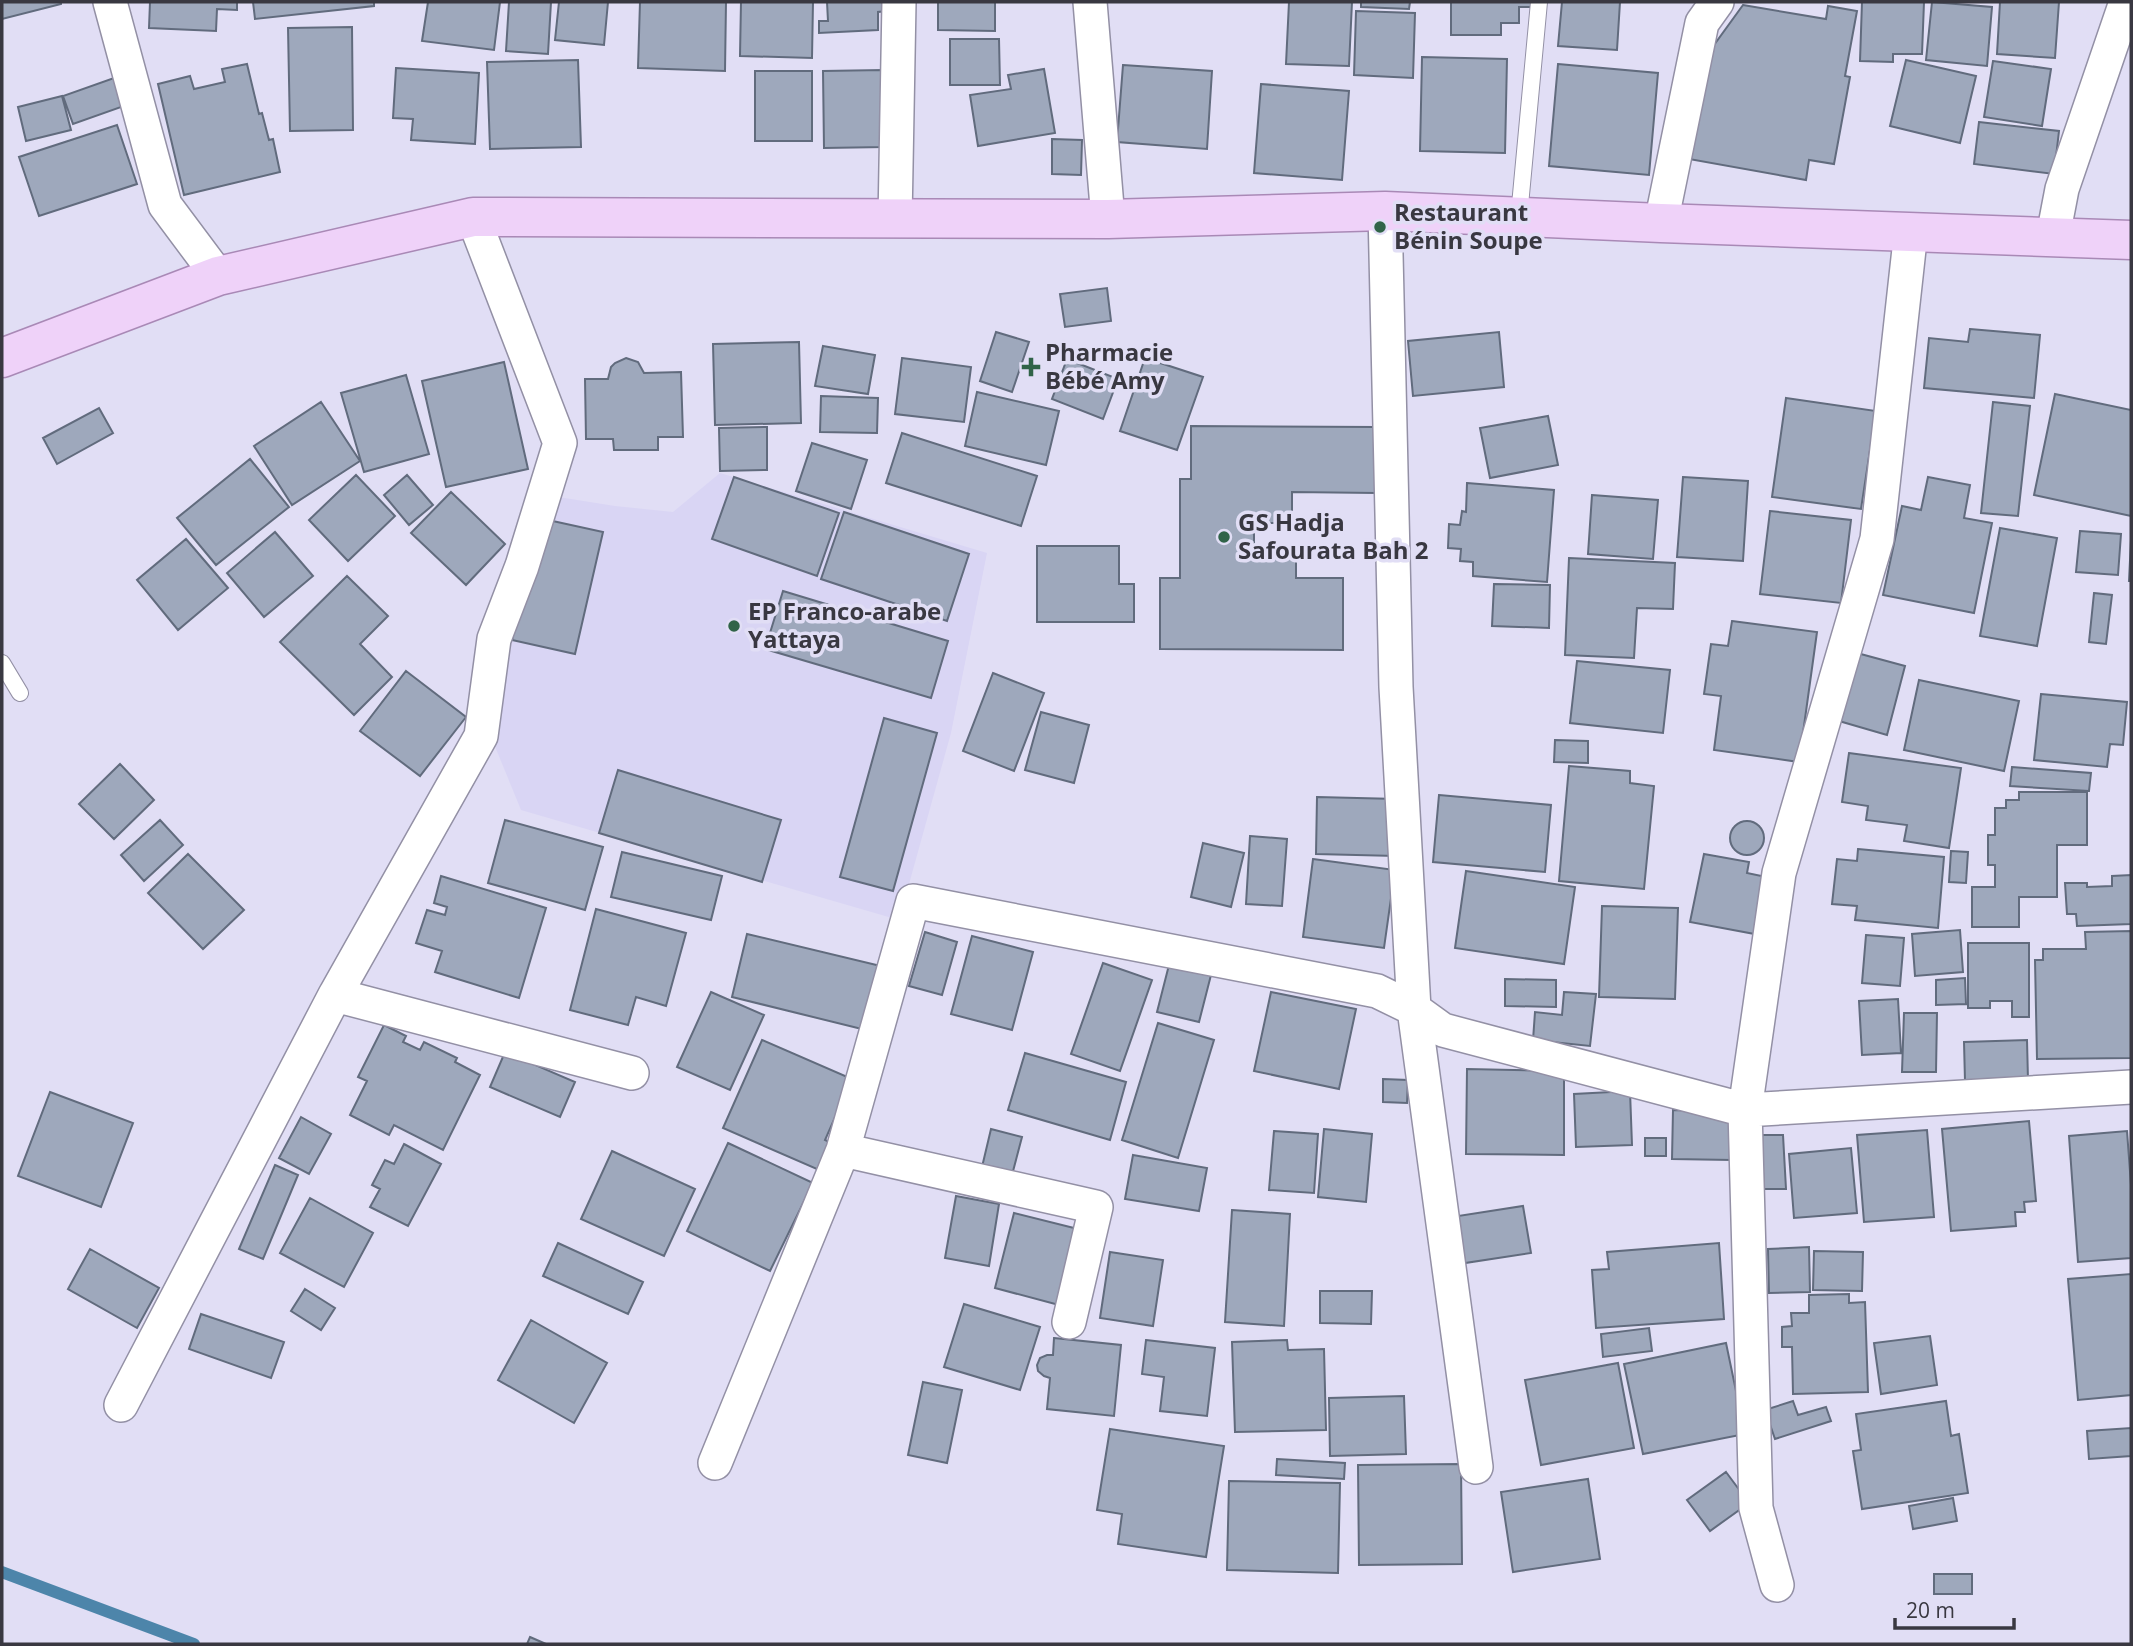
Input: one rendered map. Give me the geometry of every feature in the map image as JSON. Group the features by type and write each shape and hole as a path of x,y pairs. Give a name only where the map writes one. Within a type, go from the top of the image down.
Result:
{"main road":[{"path":"2,358 218,276 473,217 1108,219 1385,211 2131,240"}],"street":[{"path":"110,2 165,205 218,276"},
{"path":"895,220 899,2"},
{"path":"1090,2 1108,219"},
{"path":"1661,223 1702,23 1717,2"},
{"path":"2053,236 2062,189 2126,2"},
{"path":"1385,211 1396,687 1414,1009 1476,1467"},
{"path":"121,1405 335,996 481,736 494,639 522,566 560,443 473,217"},
{"path":"1777,1585 1756,1508 1745,1110 1779,873 1877,539 1911,231"},
{"path":"715,1463 843,1150 913,901 1377,991 1414,1009 1443,1030 1745,1110 2131,1087"},
{"path":"335,996 632,1073"},
{"path":"843,1150 1096,1207 1069,1322"}],"lane":[{"path":"1519,216 1539,2"},
{"path":"2,663 20,693"}],"shaded area":[{"name":"EP Franco-arabe Yattaya","path":"720,473 987,553 951,733 899,920 521,810 476,700 533,493 673,512"}],"building":[{"path":"2,2 61,2 61,4 2,19"},
{"path":"150,2 237,2 237,10 217,9 216,31 149,28"},
{"path":"253,2 374,2 374,6 255,19"},
{"path":"428,2 500,2 494,50 422,41"},
{"path":"509,2 551,2 548,54 506,51"},
{"path":"559,2 608,2 604,45 555,40"},
{"path":"640,2 726,2 725,71 638,68"},
{"path":"741,2 813,2 812,58 740,56"},
{"path":"827,2 887,2 887,11 878,12 878,30 819,33 819,21 828,21"},
{"path":"938,2 995,2 995,31 938,30"},
{"path":"1289,2 1352,2 1349,66 1286,64"},
{"path":"1361,2 1410,2 1409,9 1361,7"},
{"path":"1451,2 1531,2 1531,7 1519,7 1519,23 1501,23 1501,35 1451,35"},
{"path":"1562,2 1620,2 1617,50 1558,46"},
{"path":"1862,2 1924,2 1922,54 1893,54 1893,62 1860,61"},
{"path":"1932,2 1992,7 1987,66 1926,60"},
{"path":"2000,2 2059,2 2055,58 1997,54"},
{"path":"1743,5 1826,19 1828,6 1857,11 1845,76 1850,77 1834,164 1809,160 1806,180 1689,159 1709,52"},
{"path":"1356,11 1415,13 1413,78 1354,75"},
{"path":"352,27 353,130 290,131 288,28"},
{"path":"950,39 999,39 1000,85 950,85"},
{"path":"1422,57 1507,59 1505,153 1420,151"},
{"path":"578,60 581,147 490,149 487,62"},
{"path":"1906,60 1976,76 1960,143 1890,126"},
{"path":"1993,61 2051,69 2042,126 1984,117"},
{"path":"247,64 259,114 262,113 269,140 273,139 280,172 184,195 158,84 190,76 194,89 225,82 222,69"},
{"path":"1558,64 1658,73 1649,175 1549,166"},
{"path":"1123,65 1212,71 1207,149 1117,142"},
{"path":"396,68 479,73 475,144 411,140 413,119 393,118"},
{"path":"1044,69 1055,133 978,146 970,95 1011,89 1008,75"},
{"path":"883,70 885,147 824,148 823,71"},
{"path":"755,71 812,71 812,141 755,141"},
{"path":"114,78 124,106 73,124 63,96"},
{"path":"1261,84 1349,91 1342,180 1254,173"},
{"path":"62,96 71,130 26,141 18,107"},
{"path":"1979,122 2059,131 2054,174 1974,164"},
{"path":"117,125 137,184 39,216 19,157"},
{"path":"1052,139 1082,140 1081,175 1052,174"},
{"path":"1107,288 1111,321 1065,327 1060,294"},
{"path":"1970,329 2040,335 2034,398 1924,388 1929,338 1968,342"},
{"path":"996,332 1029,342 1012,392 980,381"},
{"path":"1499,332 1504,387 1413,396 1408,341"},
{"path":"799,342 801,423 715,425 713,344"},
{"path":"823,346 875,355 868,394 815,386"},
{"path":"626,358 638,362 644,373 681,372 683,437 658,437 658,450 614,450 613,439 586,439 585,379 608,379 611,367"},
{"path":"902,358 971,367 964,422 895,414"},
{"path":"1145,358 1203,377 1177,450 1120,431"},
{"path":"1067,359 1118,379 1103,419 1052,399"},
{"path":"504,362 528,469 446,487 422,381"},
{"path":"406,375 429,454 364,472 341,393"},
{"path":"977,392 1059,411 1046,465 965,446"},
{"path":"2055,394 2131,410 2131,516 2034,495"},
{"path":"821,396 878,398 877,433 820,432"},
{"path":"1786,398 1876,411 1861,509 1772,497"},
{"path":"321,402 360,461 292,505 254,446"},
{"path":"1993,402 2030,406 2018,516 1981,513"},
{"path":"99,408 113,433 57,464 43,438"},
{"path":"1548,416 1558,465 1490,478 1480,428"},
{"path":"1191,426 1376,427 1376,493 1292,492 1292,523 1254,523 1254,552 1296,552 1296,578 1343,578 1343,650 1160,649 1160,578 1180,578 1180,479 1191,479"},
{"path":"767,427 767,470 720,471 719,428"},
{"path":"902,433 1037,476 1021,526 886,483"},
{"path":"812,443 867,460 851,509 796,491"},
{"path":"250,459 289,507 216,565 177,518"},
{"path":"356,475 395,516 348,561 309,520"},
{"path":"407,475 433,505 409,525 384,495"},
{"path":"734,477 839,513 817,576 712,539"},
{"path":"1683,477 1748,481 1743,561 1677,557"},
{"path":"1928,477 1970,485 1964,518 1992,523 1974,613 1883,595 1902,506 1921,510"},
{"path":"1467,483 1554,490 1547,582 1473,576 1473,562 1460,561 1461,549 1448,548 1449,524 1460,525 1462,511 1466,512"},
{"path":"451,492 505,544 466,585 411,533"},
{"path":"1592,495 1658,500 1653,559 1588,554"},
{"path":"1770,511 1851,520 1841,603 1760,594"},
{"path":"844,512 969,554 947,621 821,579"},
{"path":"539,518 603,532 575,654 512,640"},
{"path":"2000,528 2057,538 2037,646 1980,636"},
{"path":"2080,531 2121,534 2118,575 2076,572"},
{"path":"275,532 313,576 264,617 227,573"},
{"path":"186,539 228,588 178,630 137,580"},
{"path":"2131,540 2131,581 2129,581"},
{"path":"1037,546 1119,546 1119,584 1134,584 1134,622 1037,622"},
{"path":"1569,558 1675,563 1673,609 1637,608 1634,658 1565,655"},
{"path":"347,576 388,616 360,644 392,677 354,715 280,642"},
{"path":"1494,584 1550,585 1549,628 1492,626"},
{"path":"783,591 948,641 931,698 765,649"},
{"path":"2094,593 2112,595 2106,644 2089,642"},
{"path":"1732,621 1817,632 1799,762 1714,750 1721,696 1704,694 1711,644 1728,646"},
{"path":"1857,653 1905,666 1887,735 1839,721"},
{"path":"1577,661 1670,670 1663,733 1570,723"},
{"path":"406,671 466,717 420,776 360,731"},
{"path":"993,673 1044,693 1014,771 963,751"},
{"path":"1919,680 2019,701 2004,771 1904,750"},
{"path":"2041,694 2127,702 2123,745 2110,744 2107,767 2034,760"},
{"path":"1041,712 1089,725 1074,783 1025,770"},
{"path":"884,718 937,733 893,891 840,877"},
{"path":"1555,740 1588,741 1588,763 1554,762"},
{"path":"1849,753 1961,768 1949,848 1904,841 1907,825 1866,820 1868,806 1842,802"},
{"path":"120,764 154,800 114,839 79,804"},
{"path":"1569,766 1630,771 1630,783 1654,786 1644,889 1559,881"},
{"path":"2012,767 2091,773 2089,791 2010,786"},
{"path":"618,770 781,820 762,882 599,833"},
{"path":"2019,792 2087,792 2087,845 2057,845 2057,897 2019,897 2019,927 1972,927 1972,887 1995,887 1995,865 1988,865 1988,835 1995,835 1995,808 2006,808 2006,800 2019,800"},
{"path":"1439,795 1551,805 1545,872 1433,862"},
{"path":"1317,797 1397,799 1396,856 1316,854"},
{"path":"160,820 183,845 144,881 121,855"},
{"path":"505,820 603,847 585,910 488,883"},
{"path":"1747,821 1759,826 1764,838 1759,850 1747,855 1735,850 1730,838 1735,826"},
{"path":"1250,836 1287,839 1282,906 1246,904"},
{"path":"1203,843 1244,853 1231,907 1191,897"},
{"path":"1858,849 1944,857 1938,928 1855,920 1857,906 1832,904 1837,859 1857,861"},
{"path":"1951,851 1968,852 1966,883 1949,882"},
{"path":"622,852 722,876 711,920 611,897"},
{"path":"188,854 244,910 203,949 148,893"},
{"path":"1704,854 1749,862 1747,873 1771,878 1760,935 1690,922"},
{"path":"1313,859 1395,870 1384,948 1303,937"},
{"path":"1466,871 1575,887 1564,964 1455,948"},
{"path":"2131,875 2131,924 2077,926 2076,914 2067,914 2065,883 2087,883 2087,887 2112,886 2112,876"},
{"path":"441,876 546,908 519,998 435,972 442,951 416,943 427,910 445,915 447,907 434,903"},
{"path":"1602,906 1678,908 1675,999 1599,997"},
{"path":"596,909 686,933 666,1006 636,997 628,1025 570,1010"},
{"path":"1960,930 1963,972 1915,976 1912,934"},
{"path":"2131,931 2131,1058 2037,1059 2035,960 2043,960 2043,949 2086,949 2085,932"},
{"path":"925,932 957,942 942,995 909,986"},
{"path":"747,934 889,968 874,1032 732,997"},
{"path":"1866,935 1904,938 1900,986 1862,983"},
{"path":"972,936 1033,952 1012,1030 951,1014"},
{"path":"1968,943 2029,943 2029,1017 2012,1017 2012,1001 1990,1001 1990,1008 1968,1008"},
{"path":"1103,963 1152,980 1120,1071 1071,1054"},
{"path":"1169,965 1211,975 1199,1022 1157,1012"},
{"path":"1965,978 1966,1004 1936,1005 1936,980"},
{"path":"1505,979 1556,980 1556,1007 1505,1006"},
{"path":"711,992 764,1015 730,1090 677,1067"},
{"path":"1271,992 1356,1009 1339,1089 1254,1071"},
{"path":"1564,992 1596,994 1590,1046 1533,1040 1535,1012 1562,1015"},
{"path":"1898,999 1901,1053 1862,1055 1859,1001"},
{"path":"1904,1013 1937,1013 1936,1072 1902,1072"},
{"path":"1158,1023 1214,1040 1178,1158 1122,1140"},
{"path":"384,1025 406,1036 403,1042 420,1050 424,1042 457,1058 455,1062 480,1075 443,1150 394,1125 389,1135 350,1115 367,1081 358,1077"},
{"path":"762,1040 852,1079 825,1140 838,1146 826,1173 723,1128"},
{"path":"2027,1040 2028,1080 1965,1081 1964,1042"},
{"path":"505,1052 575,1082 560,1117 490,1087"},
{"path":"1025,1053 1126,1082 1110,1140 1008,1110"},
{"path":"1467,1069 1564,1071 1564,1155 1466,1154"},
{"path":"1383,1079 1408,1080 1407,1103 1383,1102"},
{"path":"1630,1091 1632,1145 1576,1147 1574,1094"},
{"path":"50,1092 133,1123 101,1207 18,1176"},
{"path":"1673,1110 1733,1111 1732,1160 1672,1159"},
{"path":"301,1117 331,1134 309,1174 279,1158"},
{"path":"2029,1121 2036,1201 2024,1202 2025,1212 2015,1212 2016,1226 1951,1231 1942,1129"},
{"path":"991,1129 1022,1137 1012,1175 982,1167"},
{"path":"1324,1129 1372,1134 1366,1202 1318,1197"},
{"path":"1927,1130 1934,1217 1864,1222 1857,1135"},
{"path":"1274,1131 1318,1134 1314,1193 1269,1190"},
{"path":"2127,1131 2131,1185 2131,1258 2078,1262 2069,1136"},
{"path":"1761,1135 1783,1135 1786,1189 1764,1189"},
{"path":"1645,1138 1666,1138 1666,1156 1645,1156"},
{"path":"728,1143 813,1183 770,1271 687,1231"},
{"path":"404,1144 441,1164 408,1226 370,1207 380,1189 372,1185 385,1160 394,1164"},
{"path":"1851,1148 1857,1213 1794,1218 1789,1154"},
{"path":"612,1151 695,1189 664,1256 581,1219"},
{"path":"1133,1155 1207,1168 1199,1211 1125,1199"},
{"path":"275,1165 298,1175 263,1259 239,1249"},
{"path":"956,1196 999,1204 989,1266 945,1258"},
{"path":"310,1198 373,1233 344,1287 280,1253"},
{"path":"1523,1206 1531,1253 1465,1263 1458,1216"},
{"path":"1232,1210 1290,1214 1284,1326 1225,1322"},
{"path":"1014,1213 1078,1229 1059,1305 995,1288"},
{"path":"558,1243 643,1282 628,1314 543,1276"},
{"path":"1719,1243 1724,1319 1596,1328 1592,1270 1609,1269 1607,1252"},
{"path":"1809,1247 1810,1292 1769,1293 1768,1249"},
{"path":"90,1249 159,1288 137,1328 68,1289"},
{"path":"1814,1251 1863,1252 1862,1291 1813,1290"},
{"path":"1110,1252 1163,1260 1153,1326 1100,1318"},
{"path":"2131,1274 2131,1395 2078,1400 2068,1279"},
{"path":"305,1289 335,1308 321,1330 291,1311"},
{"path":"1320,1291 1372,1291 1371,1324 1320,1323"},
{"path":"1849,1294 1849,1303 1865,1302 1868,1392 1793,1394 1792,1347 1782,1347 1782,1327 1792,1326 1791,1313 1809,1313 1809,1295"},
{"path":"964,1304 1040,1327 1020,1390 944,1367"},
{"path":"201,1314 284,1342 271,1378 189,1349"},
{"path":"531,1320 607,1363 574,1423 498,1380"},
{"path":"1649,1328 1652,1351 1603,1357 1601,1334"},
{"path":"1930,1336 1937,1385 1881,1394 1874,1343"},
{"path":"1054,1338 1121,1345 1114,1416 1047,1409 1050,1378 1038,1371 1037,1365 1040,1358 1053,1355"},
{"path":"1146,1340 1215,1348 1207,1416 1160,1411 1164,1377 1142,1374"},
{"path":"1287,1340 1288,1350 1324,1349 1326,1430 1235,1432 1232,1342"},
{"path":"1726,1343 1745,1434 1643,1454 1624,1364"},
{"path":"1618,1363 1634,1448 1541,1465 1525,1380"},
{"path":"923,1382 962,1390 947,1463 908,1455"},
{"path":"1404,1396 1406,1454 1330,1456 1329,1398"},
{"path":"1793,1401 1798,1415 1826,1407 1831,1421 1775,1439 1765,1410"},
{"path":"1946,1401 1951,1436 1959,1434 1968,1493 1862,1509 1853,1451 1861,1450 1856,1414"},
{"path":"2131,1428 2131,1456 2089,1459 2087,1431"},
{"path":"1110,1429 1224,1446 1206,1557 1118,1544 1122,1514 1097,1510"},
{"path":"1277,1459 1345,1463 1344,1479 1276,1475"},
{"path":"1461,1464 1462,1564 1359,1565 1358,1465"},
{"path":"1726,1472 1749,1503 1710,1531 1687,1500"},
{"path":"1588,1479 1600,1559 1513,1572 1501,1492"},
{"path":"1229,1481 1340,1483 1338,1573 1227,1570"},
{"path":"1953,1498 1957,1521 1913,1529 1909,1506"},
{"path":"1934,1574 1972,1574 1972,1594 1934,1594"},
{"path":"530,1637 546,1644 527,1644"}],"waterway":[{"path":"2,1572 194,1644"}],"place":[{"name":"Restaurant Bénin Soupe","path":"1380,227"},
{"name":"Pharmacie Bébé Amy","path":"1031,367"},
{"name":"GS Hadja Safourata Bah 2","path":"1224,537"},
{"name":"EP Franco-arabe Yattaya","path":"734,626"}]}
